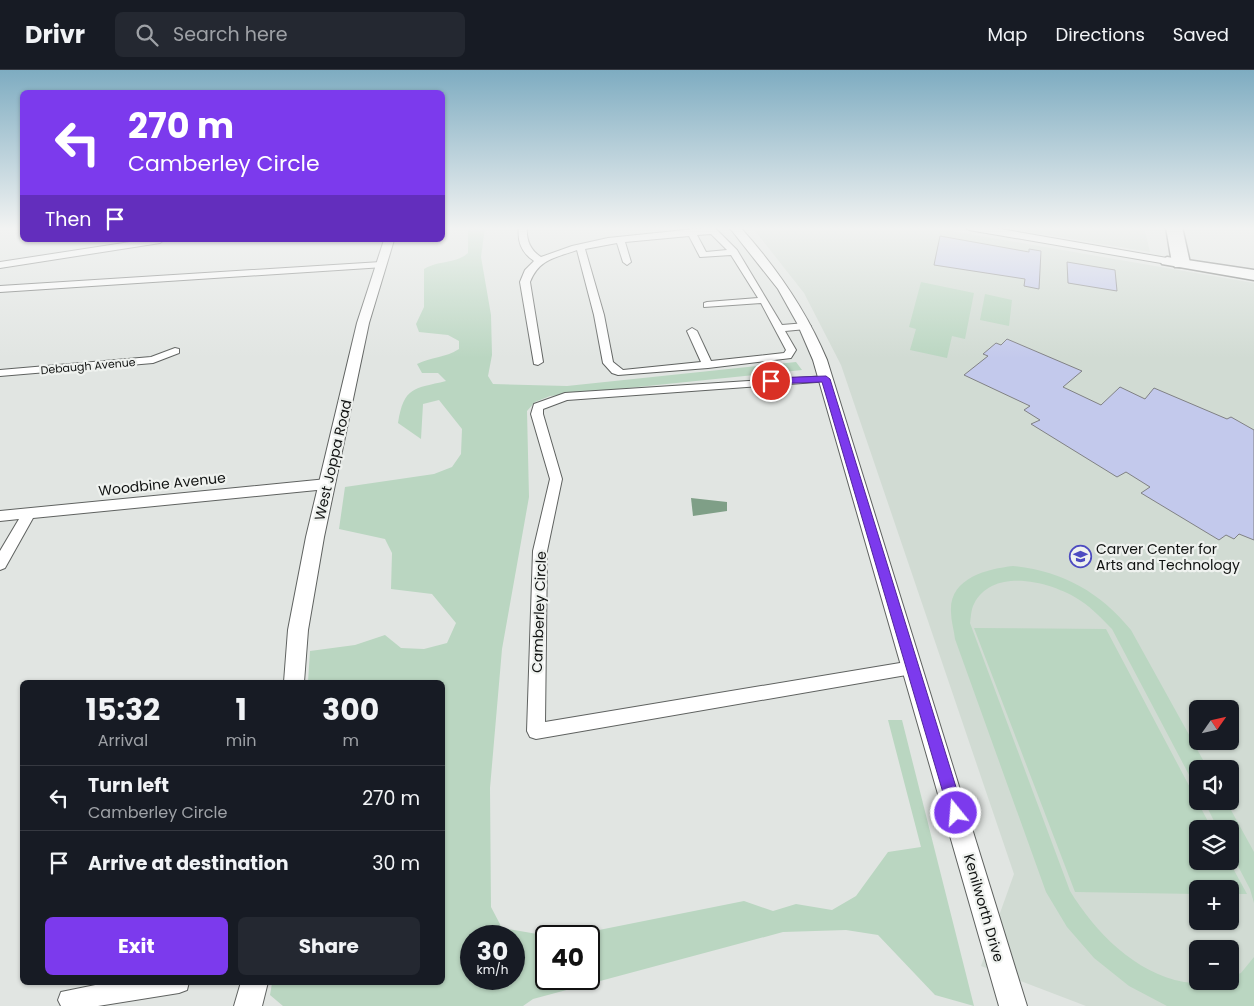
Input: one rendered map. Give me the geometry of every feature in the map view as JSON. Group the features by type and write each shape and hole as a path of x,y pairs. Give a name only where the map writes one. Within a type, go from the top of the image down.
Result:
{"main road":[{"path":"1224,271 1254,276"}],"street":[{"path":"0,289 291,271"},
{"name":"West Joppa Road","path":"294,680 304,588 363,323 379,271"},
{"path":"530,271 526,282 538,362"},
{"path":"587,271 608,363 622,373 783,358 790,354 791,350 746,271"},
{"name":"Kenilworth Drive","path":"770,271 782,286 806,326 826,379 1013,1006"},
{"path":"707,305 764,300"},
{"path":"779,328 806,326"},
{"path":"692,331 708,365"},
{"name":"Debaugh Avenue","path":"0,373 153,360 175,351"},
{"name":"Camberley Circle","path":"826,379 565,397 538,407 537,414 556,479 555,491 540,551 536,731 912,668"},
{"name":"Woodbine Avenue","path":"0,516 328,484"},
{"path":"0,564 29,513"},
{"path":"69,1000 161,985"},
{"path":"248,1006 254,985"}],"shaded area":[{"path":"424,271 483,271 491,315 492,355 488,376 493,384 567,386 796,362 802,370 550,396 535,402 527,411 529,497 502,649 490,788 491,907 500,925 460,925 460,990 525,990 525,932 535,934 535,990 567,990 533,999 523,1006 283,1006 270,995 272,985 445,985 445,680 308,680 310,651 355,645 385,635 401,648 424,649 447,643 456,623 432,594 391,589 392,553 385,539 339,529 345,487 434,474 452,467 461,454 462,429 439,400 423,404 421,439 398,423 400,411 407,396 412,391 446,381 438,373 422,373 417,364 459,349 459,341 448,335 419,332 416,324 424,307"},
{"name":"Carver Center for Arts and Technology","path":"786,271 1182,271 1254,283 1254,1006 1086,1006 981,966 1014,874 841,365 804,293"},
{"path":"921,282 974,293 965,339 952,336 947,358 910,350 916,329 909,327"},
{"path":"985,294 1012,300 1009,326 980,320"},
{"path":"691,498 727,502 727,511 693,516"},
{"path":"1013,566 1048,573 1064,578 1079,586 1093,594 1106,605 1131,630 1189,735 1189,750 1197,750 1203,760 1189,760 1189,775 1112,629 1085,604 1055,588 1024,581 1009,581 995,585 983,592 973,606 970,623 1070,891 1091,921 1118,949 1149,970 1189,983 1189,990 1239,990 1239,974 1254,957 1254,1006 1167,1006 1129,986 1094,958 1067,927 1046,892 955,639 951,615 952,600 956,591 972,577 992,570"},
{"path":"974,628 1106,629 1189,786 1189,810 1202,810 1207,820 1189,820 1189,870 1234,870 1247,894 1239,894 1239,880 1189,880 1189,894 1075,892"},
{"path":"888,720 902,720 974,1006 935,995 878,935 846,930 783,932 600,981 600,930 744,901 773,911 796,904 832,910 856,896 888,852 921,847"},
{"path":"1208,810 1231,810 1236,820 1214,820"},
{"path":"1239,825 1254,852 1254,903 1250,889 1239,868"}],"building":[{"path":"971,271 1040,271 1039,289 1024,286 1025,279"},
{"path":"1067,271 1115,271 1117,291 1068,283"},
{"path":"1007,339 1082,371 1063,387 1101,405 1120,387 1145,399 1154,388 1227,419 1231,417 1254,430 1254,540 1239,534 1234,539 1226,535 1219,540 1141,493 1150,487 1126,472 1117,477 1031,424 1040,420 1024,410 1030,406 964,375 988,356 983,354 996,343 1001,345"}],"place":[{"name":"Carver Center for Arts and Technology","path":"1080,557"}],"route":[{"path":"771,381 826,379 956,813"}]}
